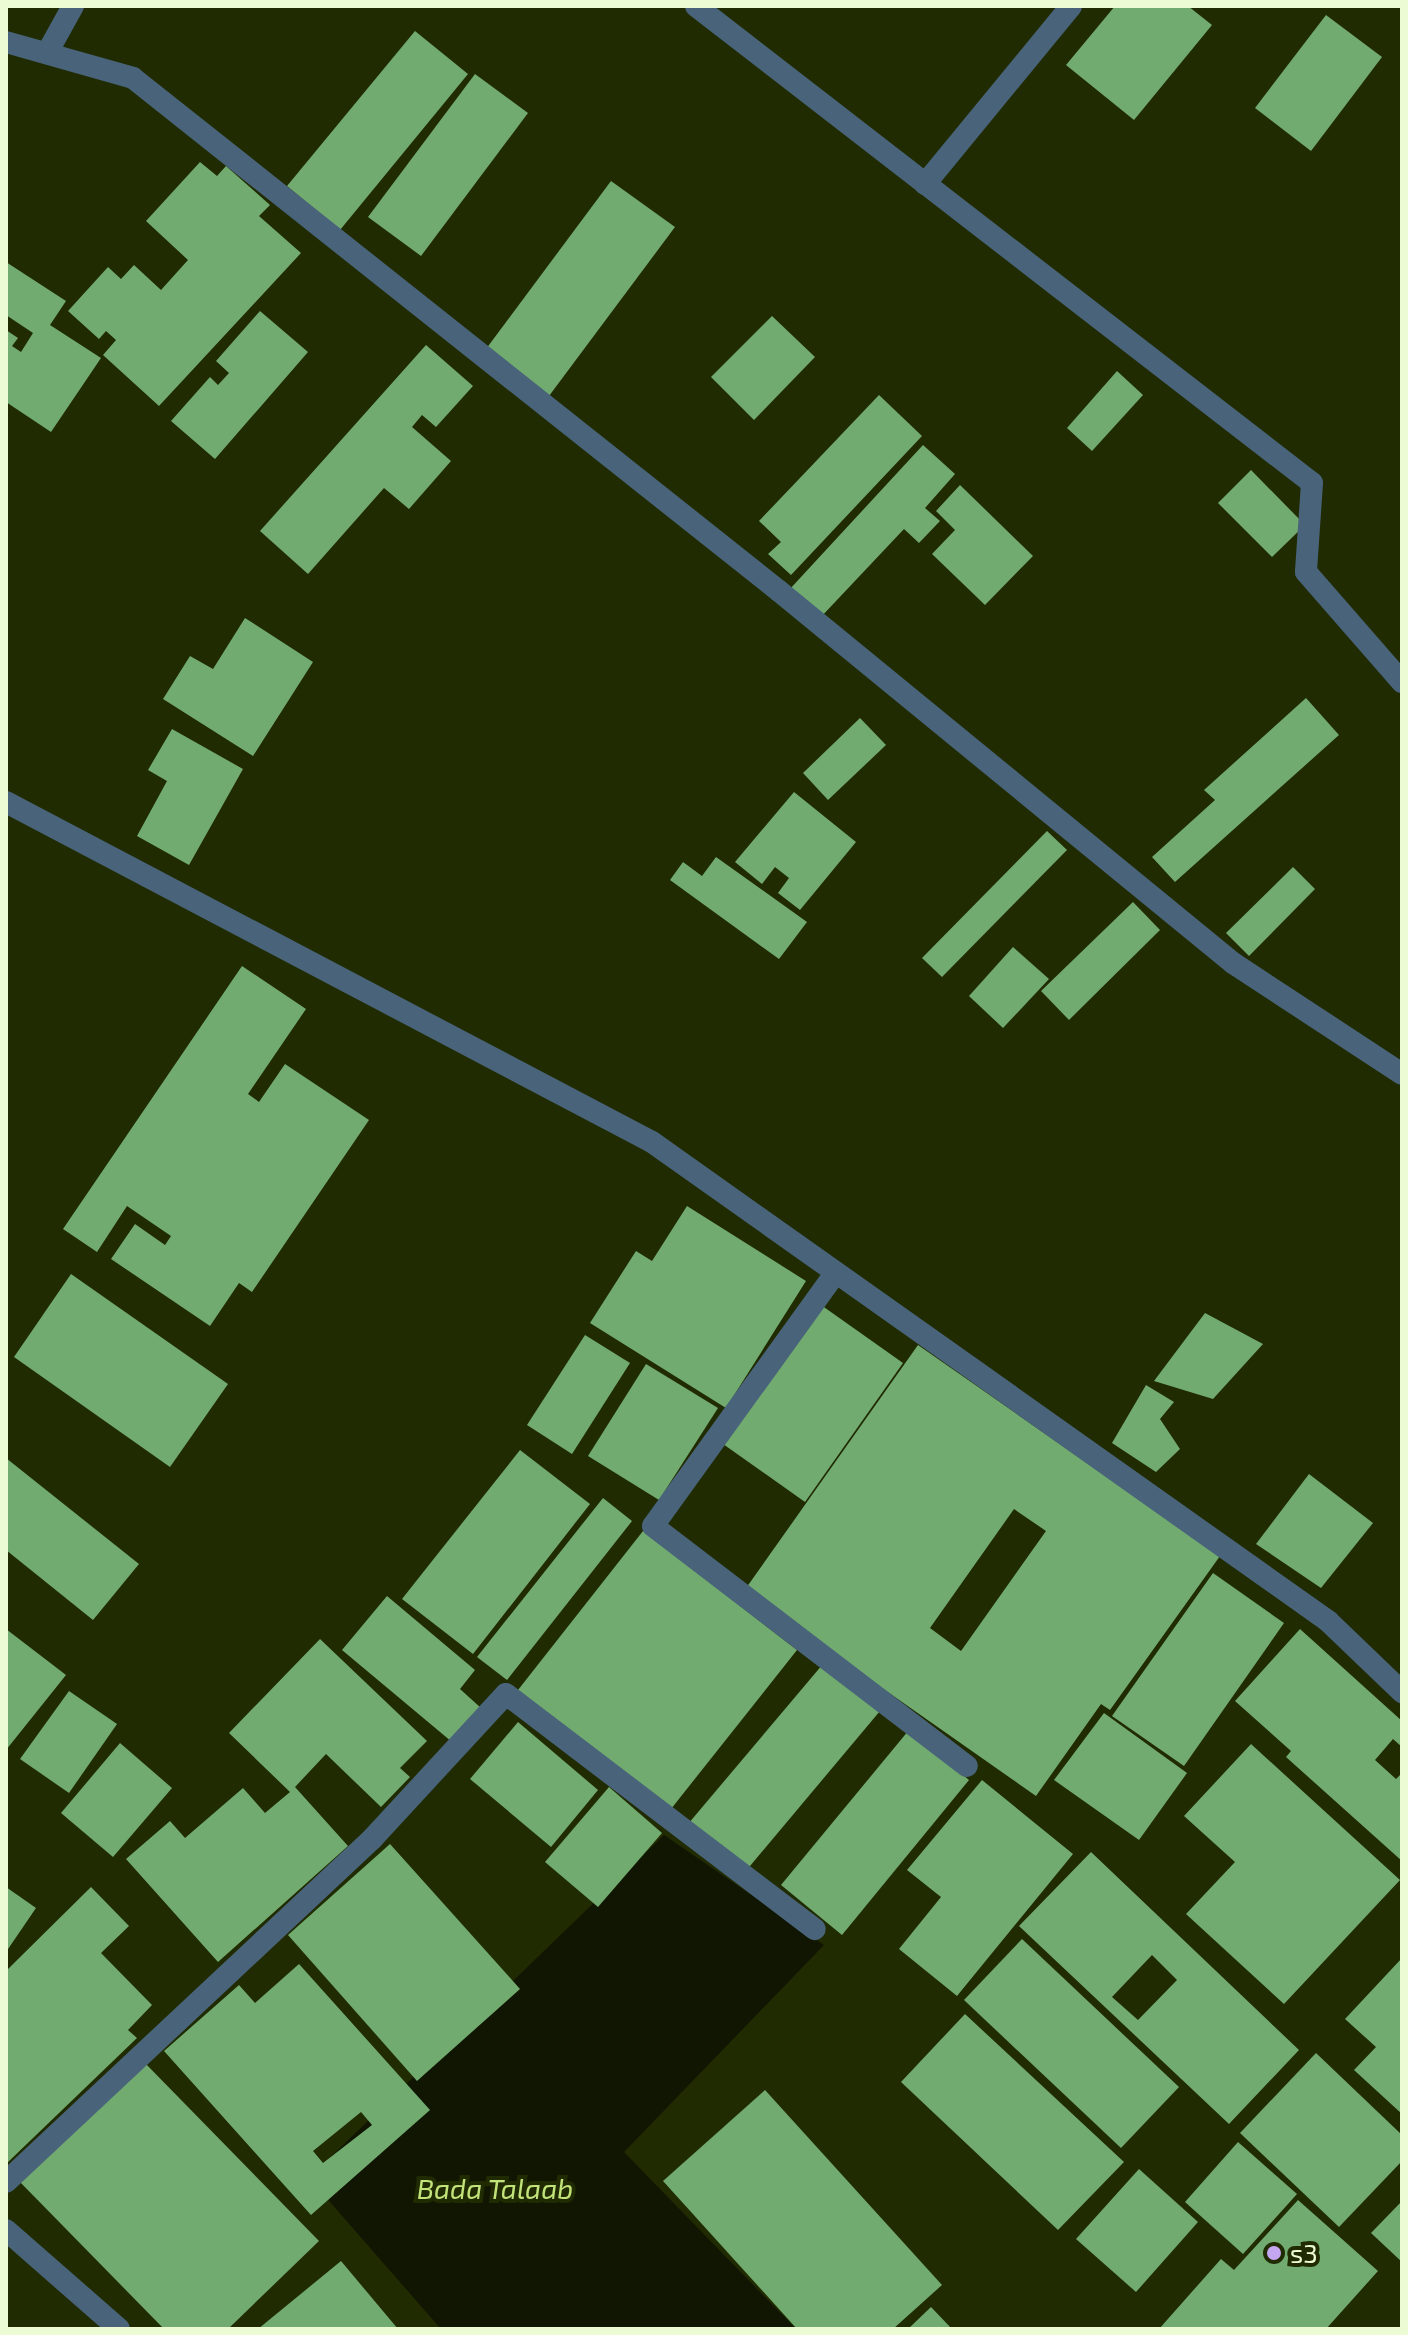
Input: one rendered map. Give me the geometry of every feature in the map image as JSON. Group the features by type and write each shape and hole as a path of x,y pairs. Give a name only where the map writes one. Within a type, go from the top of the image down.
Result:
{"street":[{"path":"47,53 73,6"},
{"path":"696,6 1312,483 1306,572 1402,682"},
{"path":"925,184 1071,6"},
{"path":"6,42 133,78 779,591 1233,963 1402,1074"},
{"path":"6,802 652,1142 834,1275 1328,1621 1402,1692"},
{"path":"834,1275 653,1526 967,1766"},
{"path":"6,2182 372,1839 506,1694 815,1929"},
{"path":"6,2230 119,2329"}],"water":[{"name":"Bada Talaab","path":"664,1835 824,1945 624,2152 796,2329 441,2329 309,2178"}],"building":[{"path":"1115,6 1188,6 1212,25 1134,120 1066,65"},
{"path":"1326,15 1382,57 1311,151 1255,108"},
{"path":"415,31 468,74 340,230 287,186"},
{"path":"475,74 528,113 421,256 368,217"},
{"path":"200,162 217,176 226,166 270,205 259,216 301,253 159,406 103,355 116,340 106,331 99,339 68,311 108,267 121,279 134,265 161,290 188,260 146,221"},
{"path":"611,181 675,227 549,396 486,349"},
{"path":"6,262 66,301 50,325 101,358 51,432 6,402 6,330 18,338 12,346 21,352 33,333 6,315"},
{"path":"260,311 308,352 215,459 171,421 210,377 218,385 229,373 216,361"},
{"path":"772,316 815,357 754,420 711,377"},
{"path":"426,345 473,386 436,427 422,415 412,427 451,461 409,509 384,488 308,574 260,531"},
{"path":"1117,371 1143,395 1092,451 1067,428"},
{"path":"879,395 922,436 791,575 768,554 781,542 759,521"},
{"path":"923,445 955,474 925,508 940,521 919,543 904,529 820,618 789,590"},
{"path":"1251,470 1305,525 1272,557 1218,503"},
{"path":"960,485 1033,556 985,605 932,554 955,530 936,511"},
{"path":"245,618 313,662 253,756 163,699 190,656 213,669"},
{"path":"1306,698 1339,735 1175,882 1152,857 1215,800 1204,790"},
{"path":"860,718 886,745 828,800 803,773"},
{"path":"172,729 243,769 189,865 137,836 167,781 148,770"},
{"path":"794,792 856,842 800,910 778,893 789,878 775,867 762,884 735,862"},
{"path":"1047,831 1067,850 942,977 922,958"},
{"path":"716,857 807,922 779,959 670,880 683,862 702,876"},
{"path":"1293,867 1315,889 1249,956 1226,933"},
{"path":"1133,902 1160,930 1069,1020 1041,991"},
{"path":"1013,947 1049,979 1003,1028 969,996"},
{"path":"242,966 306,1009 248,1094 259,1102 285,1064 369,1120 252,1292 239,1283 210,1326 111,1259 135,1224 165,1245 171,1236 127,1206 97,1252 63,1229"},
{"path":"687,1206 806,1281 726,1408 590,1323 636,1251 652,1261"},
{"path":"71,1274 228,1384 170,1467 14,1357"},
{"path":"821,1305 903,1363 805,1502 723,1444"},
{"path":"1205,1313 1263,1344 1213,1399 1154,1381"},
{"path":"585,1335 630,1363 572,1454 527,1425"},
{"path":"918,1345 1220,1556 1110,1710 1101,1704 1036,1796 744,1591","holes":["1014,1509 1046,1531 961,1651 930,1628"]},
{"path":"646,1364 718,1408 659,1500 588,1456"},
{"path":"1146,1385 1174,1402 1160,1419 1180,1449 1156,1472 1112,1443"},
{"path":"520,1450 590,1504 473,1654 402,1599"},
{"path":"6,1458 139,1564 93,1620 6,1550"},
{"path":"1309,1474 1373,1523 1321,1588 1256,1544"},
{"path":"603,1498 632,1521 507,1680 477,1657"},
{"path":"643,1531 797,1650 671,1809 518,1690"},
{"path":"1213,1573 1284,1623 1184,1766 1112,1716"},
{"path":"387,1596 475,1670 460,1689 481,1708 452,1742 342,1650"},
{"path":"6,1629 66,1675 6,1750"},
{"path":"1300,1629 1402,1721 1402,1747 1393,1739 1375,1760 1396,1779 1402,1773 1402,1861 1286,1757 1291,1751 1235,1701"},
{"path":"320,1639 427,1741 400,1768 410,1777 381,1807 326,1754 295,1787 348,1846 218,1962 126,1859 170,1821 185,1838 243,1788 265,1813 290,1792 229,1733"},
{"path":"823,1664 880,1711 745,1872 688,1824"},
{"path":"69,1691 117,1724 69,1793 20,1759"},
{"path":"1104,1713 1187,1773 1139,1840 1054,1780"},
{"path":"518,1722 598,1790 551,1847 470,1779"},
{"path":"909,1730 969,1780 842,1935 781,1885"},
{"path":"120,1743 172,1788 113,1857 61,1813"},
{"path":"1251,1744 1400,1880 1284,2004 1186,1914 1235,1862 1184,1816"},
{"path":"982,1780 1073,1854 957,1996 899,1949 941,1897 907,1870"},
{"path":"609,1787 662,1833 598,1907 545,1862"},
{"path":"390,1844 520,1989 417,2081 288,1935"},
{"path":"1091,1852 1299,2050 1229,2124 1019,1926","holes":["1152,1955 1177,1980 1138,2020 1112,1997"]},
{"path":"6,1887 36,1908 6,1952"},
{"path":"91,1887 129,1926 101,1953 152,2005 128,2030 137,2038 6,2164 6,1971"},
{"path":"1022,1939 1179,2087 1121,2148 964,2000"},
{"path":"1402,1958 1402,2114 1354,2070 1376,2047 1345,2019"},
{"path":"299,1964 430,2110 311,2215 164,2051 239,1985 255,2003","holes":["361,2112 372,2125 323,2163 313,2151"]},
{"path":"965,2014 1124,2162 1058,2230 901,2082"},
{"path":"1316,2053 1402,2135 1402,2161 1339,2227 1240,2133"},
{"path":"143,2061 319,2241 228,2329 164,2329 19,2181"},
{"path":"765,2090 942,2285 893,2329 797,2329 663,2181"},
{"path":"1238,2142 1297,2194 1243,2254 1185,2202"},
{"path":"1139,2169 1198,2222 1136,2292 1076,2239"},
{"path":"1298,2200 1378,2271 1326,2329 1159,2329 1221,2259 1234,2270"},
{"path":"1402,2201 1402,2262 1371,2233"},
{"path":"341,2261 398,2329 258,2329"},
{"path":"931,2307 952,2329 908,2329"}],"place":[{"name":"s3","path":"1274,2253"}]}
